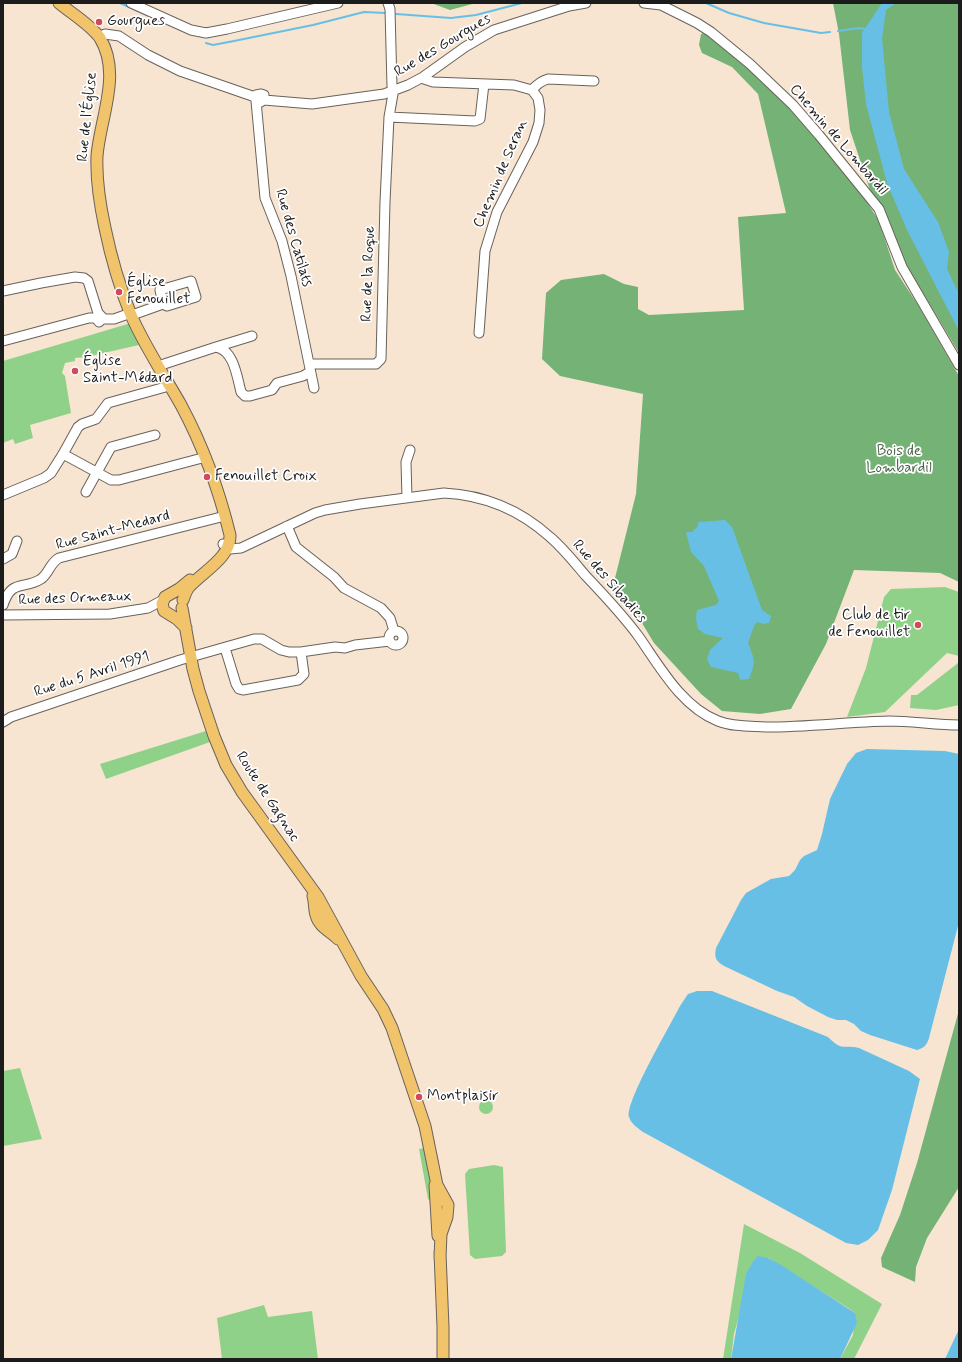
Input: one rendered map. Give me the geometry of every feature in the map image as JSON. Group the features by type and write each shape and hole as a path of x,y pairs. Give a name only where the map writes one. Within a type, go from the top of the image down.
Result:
{"main road":[{"name":"Rue de l'Église","path":"59,3 94,31 99,37 107,55 109,78 107,101 97,158 97,172 101,207 113,259 131,314 206,457 218,495 227,545"},
{"path":"186,628 181,622 163,608 167,597 180,589 227,545"},
{"path":"169,614 178,613 189,588 216,562 227,545"},
{"path":"167,597 178,595 182,604"},
{"name":"Route de Gagnac","path":"182,604 191,657 199,691 214,736 226,765 242,792 318,897 342,944 383,1010 392,1028 425,1126 439,1190 448,1205 447,1217 441,1234 440,1258 443,1359"}],"street":[{"path":"131,3 191,30 206,33 338,3"},
{"path":"388,3 390,9 390,50 393,91"},
{"name":"Rue des Gourgues","path":"99,37 105,34 119,36 154,58 180,71 259,100 312,104 393,91 423,77 464,47 494,30 569,6 586,3"},
{"name":"Chemin de Lombardil","path":"644,3 661,5 711,32 750,64 820,135 879,209 902,267 959,365"},
{"path":"423,77 424,79 433,82 514,85 532,90 542,81 548,79 594,81"},
{"path":"389,117 474,121 480,119 484,84"},
{"name":"Chemin de Seran","path":"480,333 485,251 497,212 533,142 539,123 540,110 538,98 532,90"},
{"name":"Rue de la Roque","path":"216,347 226,351 231,357 241,392 245,396 272,390 277,383 303,376 308,373 310,368 376,364 381,359 385,202 389,117 393,91"},
{"name":"Rue des Catilats","path":"259,100 258,118 266,198 282,241 292,276 314,388"},
{"path":"3,291 75,277 84,278 88,281 98,313 103,318 114,319 128,314 135,314 163,304"},
{"path":"3,341 89,318 96,318 99,322 103,318"},
{"path":"158,366 252,336"},
{"path":"3,495 44,478 51,473 78,427 96,419 108,403 169,386"},
{"path":"86,492 111,447 155,435"},
{"path":"407,498 406,462 410,450"},
{"path":"63,454 111,480 120,480 206,457"},
{"name":"Rue des Sibadies","path":"227,545 234,549 241,548 324,510 444,493 460,494 480,498 507,508 523,516 551,538 626,619 654,661 679,692 694,706 717,720 728,724 750,726 814,726 888,721 959,725"},
{"name":"Rue Saint-Medard","path":"3,605 11,589 16,586 41,579 46,574 53,562 59,558 221,517"},
{"path":"287,526 296,547 334,577 344,588 381,608 390,618 394,631"},
{"path":"3,559 12,554 17,541"},
{"name":"Rue des Ormeaux","path":"148,608 167,597"},
{"name":"Rue des Ormeaux","path":"3,615 110,614 148,608 169,614"},
{"path":"394,631 401,632 404,637 400,645 395,645 390,641 390,634 394,631"},
{"name":"Rue du 5 Avril 1991","path":"3,722 11,717 191,657 254,639 262,639 281,650 289,652 301,652 335,647 345,648 354,645 390,641"},
{"path":"225,648 236,684 239,689 243,690 298,680 304,674 301,652"}],"green space":[{"path":"431,3 476,3 450,10"},
{"path":"833,3 959,3 959,353 902,258 871,193 850,130 839,34"},
{"name":"Bois de Lombardil","path":"704,33 745,64 794,111 863,196 879,221 895,270 918,305 959,376 959,582 940,573 854,570 826,644 791,709 760,714 722,711 701,694 654,643 636,613 613,586 636,494 643,394 560,376 542,359 546,293 561,280 604,274 624,284 638,287 638,309 649,315 744,310 738,217 786,213 758,94 732,67 702,53 699,45 701,34"},
{"path":"131,323 140,342 139,345 86,357 75,358 75,361 65,363 62,373 65,376 71,413 30,425 33,438 15,444 13,439 3,443 3,361"},
{"name":"Club de tir de Fenouillet","path":"945,587 959,592 959,656 947,653 885,712 847,717 866,668 884,597 891,589"},
{"path":"958,663 959,705 936,710 910,708 911,695 917,695"},
{"path":"206,731 210,742 106,779 100,764"},
{"path":"959,1010 959,1187 927,1238 916,1267 915,1282 882,1267 881,1258 900,1215 917,1163"},
{"path":"20,1068 42,1139 3,1146 3,1071"},
{"path":"483,1100 489,1100 493,1104 493,1110 489,1114 483,1114 479,1110 479,1104"},
{"path":"425,1148 433,1193 432,1203 428,1199 419,1149"},
{"path":"494,1165 503,1167 506,1252 502,1256 475,1259 470,1255 465,1174 469,1169"},
{"path":"744,1224 800,1253 882,1304 854,1359 840,1359 853,1335 855,1313 768,1258 739,1316 734,1334 731,1359 723,1359"},
{"path":"264,1305 268,1317 312,1311 318,1359 222,1359 217,1318"}],"water":[{"path":"882,3 896,3 886,10 882,38 889,112 904,169 938,222 949,252 947,269 959,294 959,331 907,230 887,183 866,104 862,67 862,33"},
{"path":"725,520 732,527 762,610 771,616 769,623 764,624 757,622 748,643 754,661 749,679 740,680 738,673 711,667 707,659 710,650 723,638 705,634 698,629 696,619 697,610 716,605 719,601 704,566 691,552 686,532 692,532 698,526 698,522"},
{"path":"867,749 945,751 959,754 959,922 929,1038 925,1046 917,1050 870,1035 861,1031 854,1024 846,1020 837,1020 828,1017 794,997 777,991 724,966 717,961 715,954 716,948 746,893 771,879 789,876 804,856 817,850 830,799 847,764 856,753"},
{"path":"697,991 712,991 828,1037 840,1046 859,1048 909,1071 920,1079 892,1190 878,1230 868,1240 858,1245 846,1243 643,1132 631,1122 629,1117 630,1109 641,1080 680,1006 688,994"},
{"path":"758,1256 768,1258 781,1265 855,1313 857,1323 840,1359 731,1359 746,1274"},
{"path":"959,1329 959,1359 945,1359"}],"waterway":[{"path":"120,3 156,19"},
{"path":"396,14 451,18 476,15 522,3"},
{"path":"706,3 729,13 764,23 821,33 830,32"},
{"path":"206,43 213,45 234,41 313,25 364,12 385,13"},
{"path":"838,31 859,28 866,29"}],"place":[{"name":"Gourgues","path":"99,22"},
{"name":"Église Fenouillet","path":"119,292"},
{"name":"Église Saint-Médard","path":"75,371"},
{"name":"Fenouillet Croix","path":"207,477"},
{"name":"Club de tir de Fenouillet","path":"918,625"},
{"name":"Montplaisir","path":"419,1097"}]}
